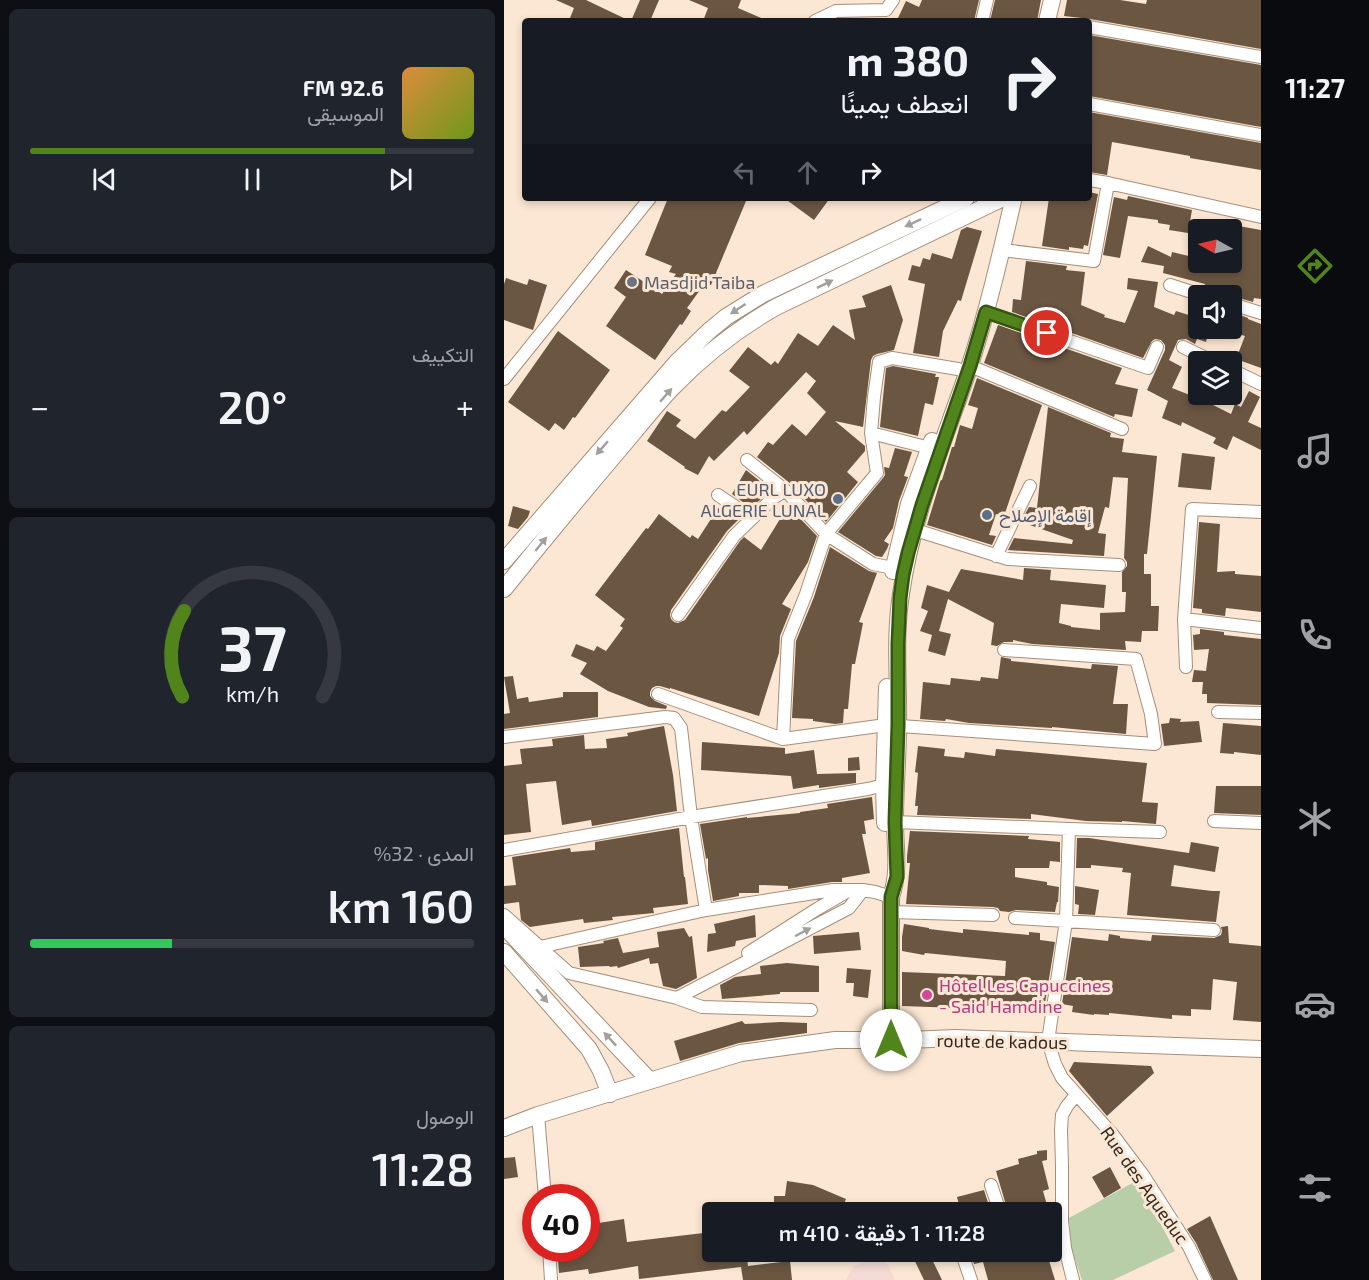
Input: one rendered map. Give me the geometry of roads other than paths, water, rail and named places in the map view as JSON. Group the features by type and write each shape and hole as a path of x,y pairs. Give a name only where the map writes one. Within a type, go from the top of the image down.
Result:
{"street":[{"path":"821,18 836,11 886,10 893,0"},
{"path":"983,18 987,0"},
{"path":"1048,18 1052,0"},
{"path":"1059,18 1063,0"},
{"path":"1092,28 1261,57"},
{"path":"1092,105 1261,135"},
{"path":"1092,180 1261,217"},
{"path":"1002,250 1094,261 1108,183"},
{"path":"504,379 648,201"},
{"path":"504,561 677,362 726,317 764,294 960,201"},
{"path":"504,589 565,513 671,389 732,334 776,307 1003,201"},
{"path":"891,1040 891,904 885,877 884,785 892,725 899,610 909,528 917,478 986,312 1002,250 1005,201"},
{"path":"891,904 897,877 888,624 893,568 964,368 1005,201"},
{"path":"1170,285 1188,291"},
{"path":"1242,307 1261,313"},
{"path":"986,312 1148,368 1156,347"},
{"path":"1183,347 1191,351"},
{"path":"783,739 788,639 826,534 878,473 871,433 879,362 891,358 964,368 1122,429"},
{"path":"1242,375 1261,384"},
{"path":"871,433 930,448"},
{"path":"747,460 786,490 826,534 873,564 893,568"},
{"path":"996,556 1030,486"},
{"path":"678,615 734,536 772,499 786,490"},
{"path":"718,495 752,518"},
{"path":"1186,666 1184,619 1192,510 1261,512"},
{"path":"909,528 996,556 1019,560 1119,565"},
{"path":"1184,619 1261,628"},
{"path":"658,694 783,739 892,725 1155,744 1151,714 1136,659 1004,650"},
{"path":"1218,712 1261,713"},
{"path":"504,738 665,717 674,718 681,728 691,817 706,910"},
{"path":"504,850 884,785"},
{"path":"1214,821 1261,823"},
{"path":"895,822 1160,832"},
{"path":"1048,1041 1066,921 1069,829"},
{"path":"540,947 706,910 833,890 875,892 891,904 993,915"},
{"path":"677,998 817,909 857,890"},
{"path":"504,915 569,973 677,998 702,1007 811,1010"},
{"path":"1015,918 1214,930"},
{"path":"504,926 650,1082"},
{"path":"504,952 589,1049 610,1094"},
{"name":"route de kadous","path":"504,1128 538,1115 741,1053 835,1040 955,1038 1261,1049"},
{"name":"Rue des Aqueduc","path":"1048,1041 1054,1064 1062,1078 1113,1135 1143,1175 1189,1247 1205,1280"},
{"path":"1059,1202 1062,1166 1062,1115 1076,1095"},
{"path":"538,1115 544,1184"},
{"path":"991,1185 997,1202"},
{"path":"1062,1239 1073,1280"},
{"path":"550,1262 551,1280"},
{"path":"965,1262 971,1280"}],"place":[{"name":"Masdjid Taiba","path":"632,282"},
{"name":"EURL LUXO ALGERIE LUNAL","path":"838,499"},
{"name":"إقامة الإصلاح","path":"987,515"},
{"name":"Hôtel Les Capuccines - Said Hamdine","path":"927,995"}]}
